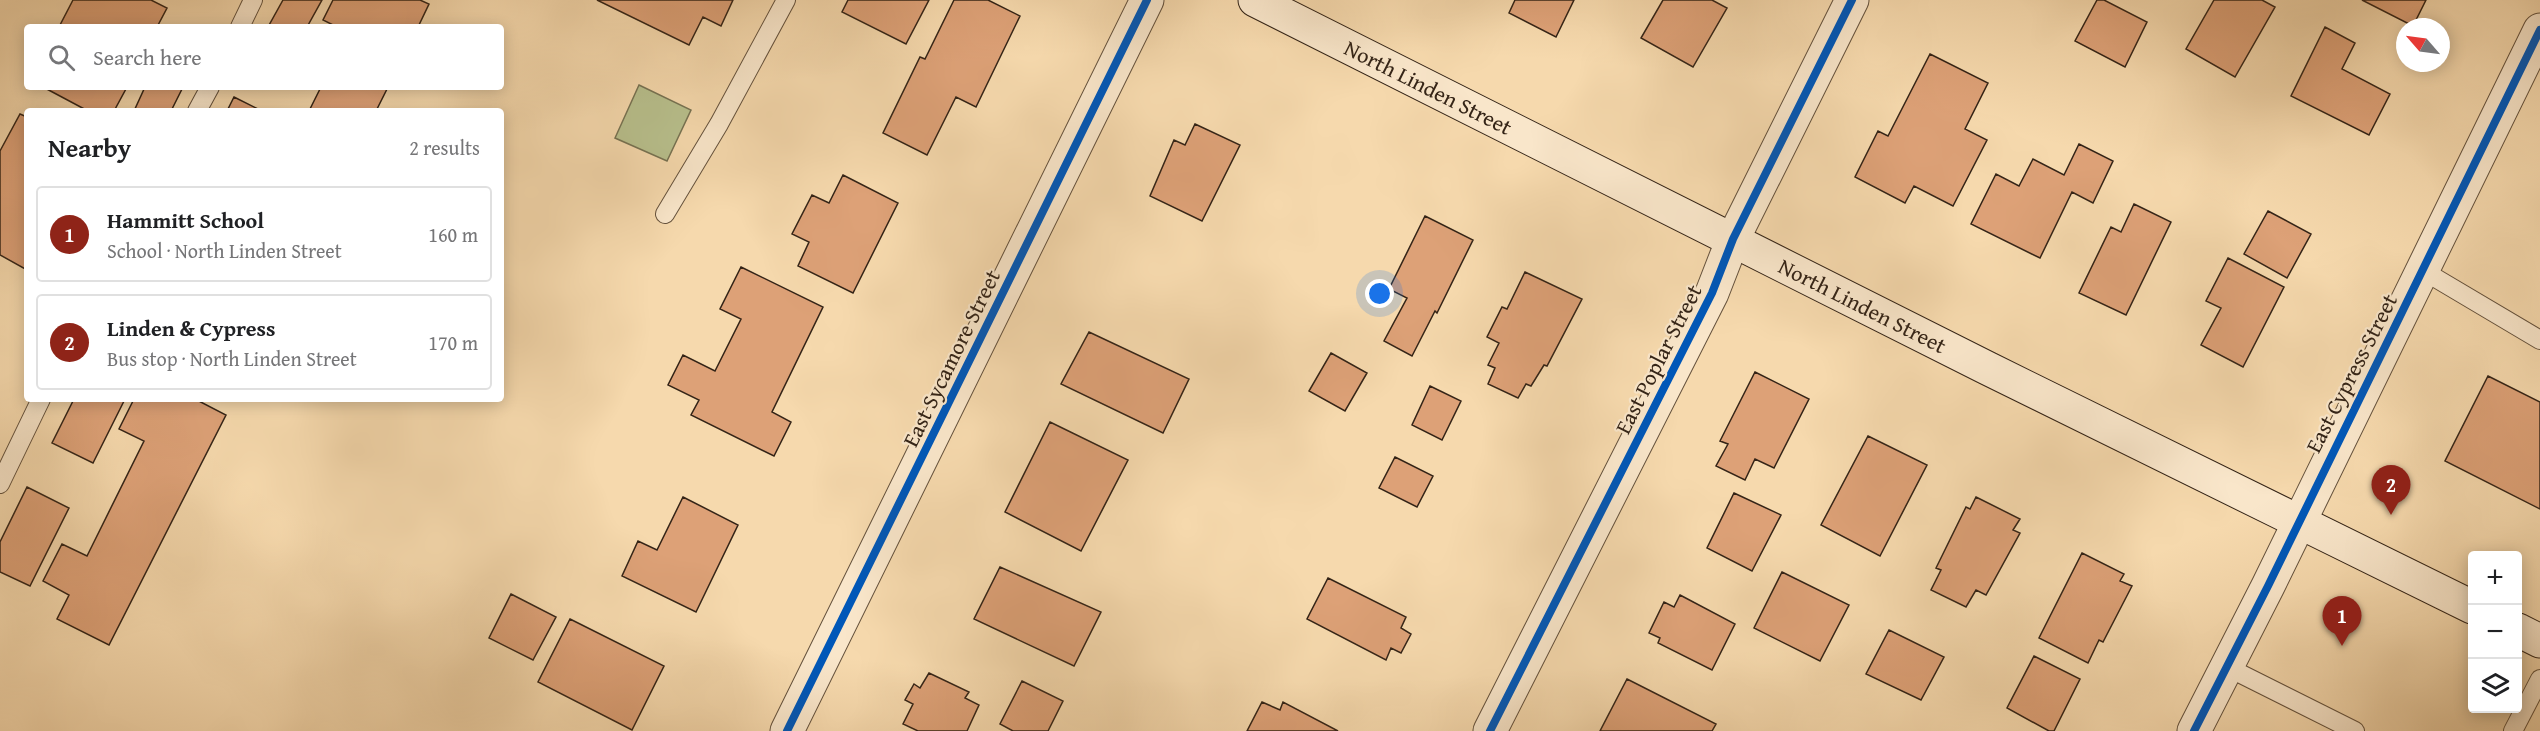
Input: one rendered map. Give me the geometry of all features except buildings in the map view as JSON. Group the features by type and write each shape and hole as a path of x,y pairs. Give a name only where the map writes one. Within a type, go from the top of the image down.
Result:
{"street":[{"name":"East Sycamore Street","path":"787,731 1147,0"},
{"name":"North Linden Street","path":"1255,0 1987,368 2468,605"},
{"name":"East Poplar Street","path":"1490,731 1712,293 1733,239 1852,0"},
{"name":"East Cypress Street","path":"2194,731 2540,30"},
{"path":"2522,632 2540,641"}],"lane":[{"path":"241,24 253,0"},
{"path":"665,214 719,124 786,0"},
{"path":"199,108 208,90"},
{"path":"2422,270 2540,340"},
{"path":"0,484 40,402"},
{"path":"2227,667 2355,731"},
{"path":"2512,731 2540,679"}],"green space":[{"path":"639,85 691,110 667,161 615,138"}],"cycle path":[{"path":"787,731 1147,0"},
{"path":"1490,731 1712,293 1733,239 1852,0"},
{"path":"2194,731 2268,586 2540,30"}],"place":[{"name":"Linden & Cypress","path":"2391,515"},
{"name":"Hammitt School","path":"2342,646"}]}
